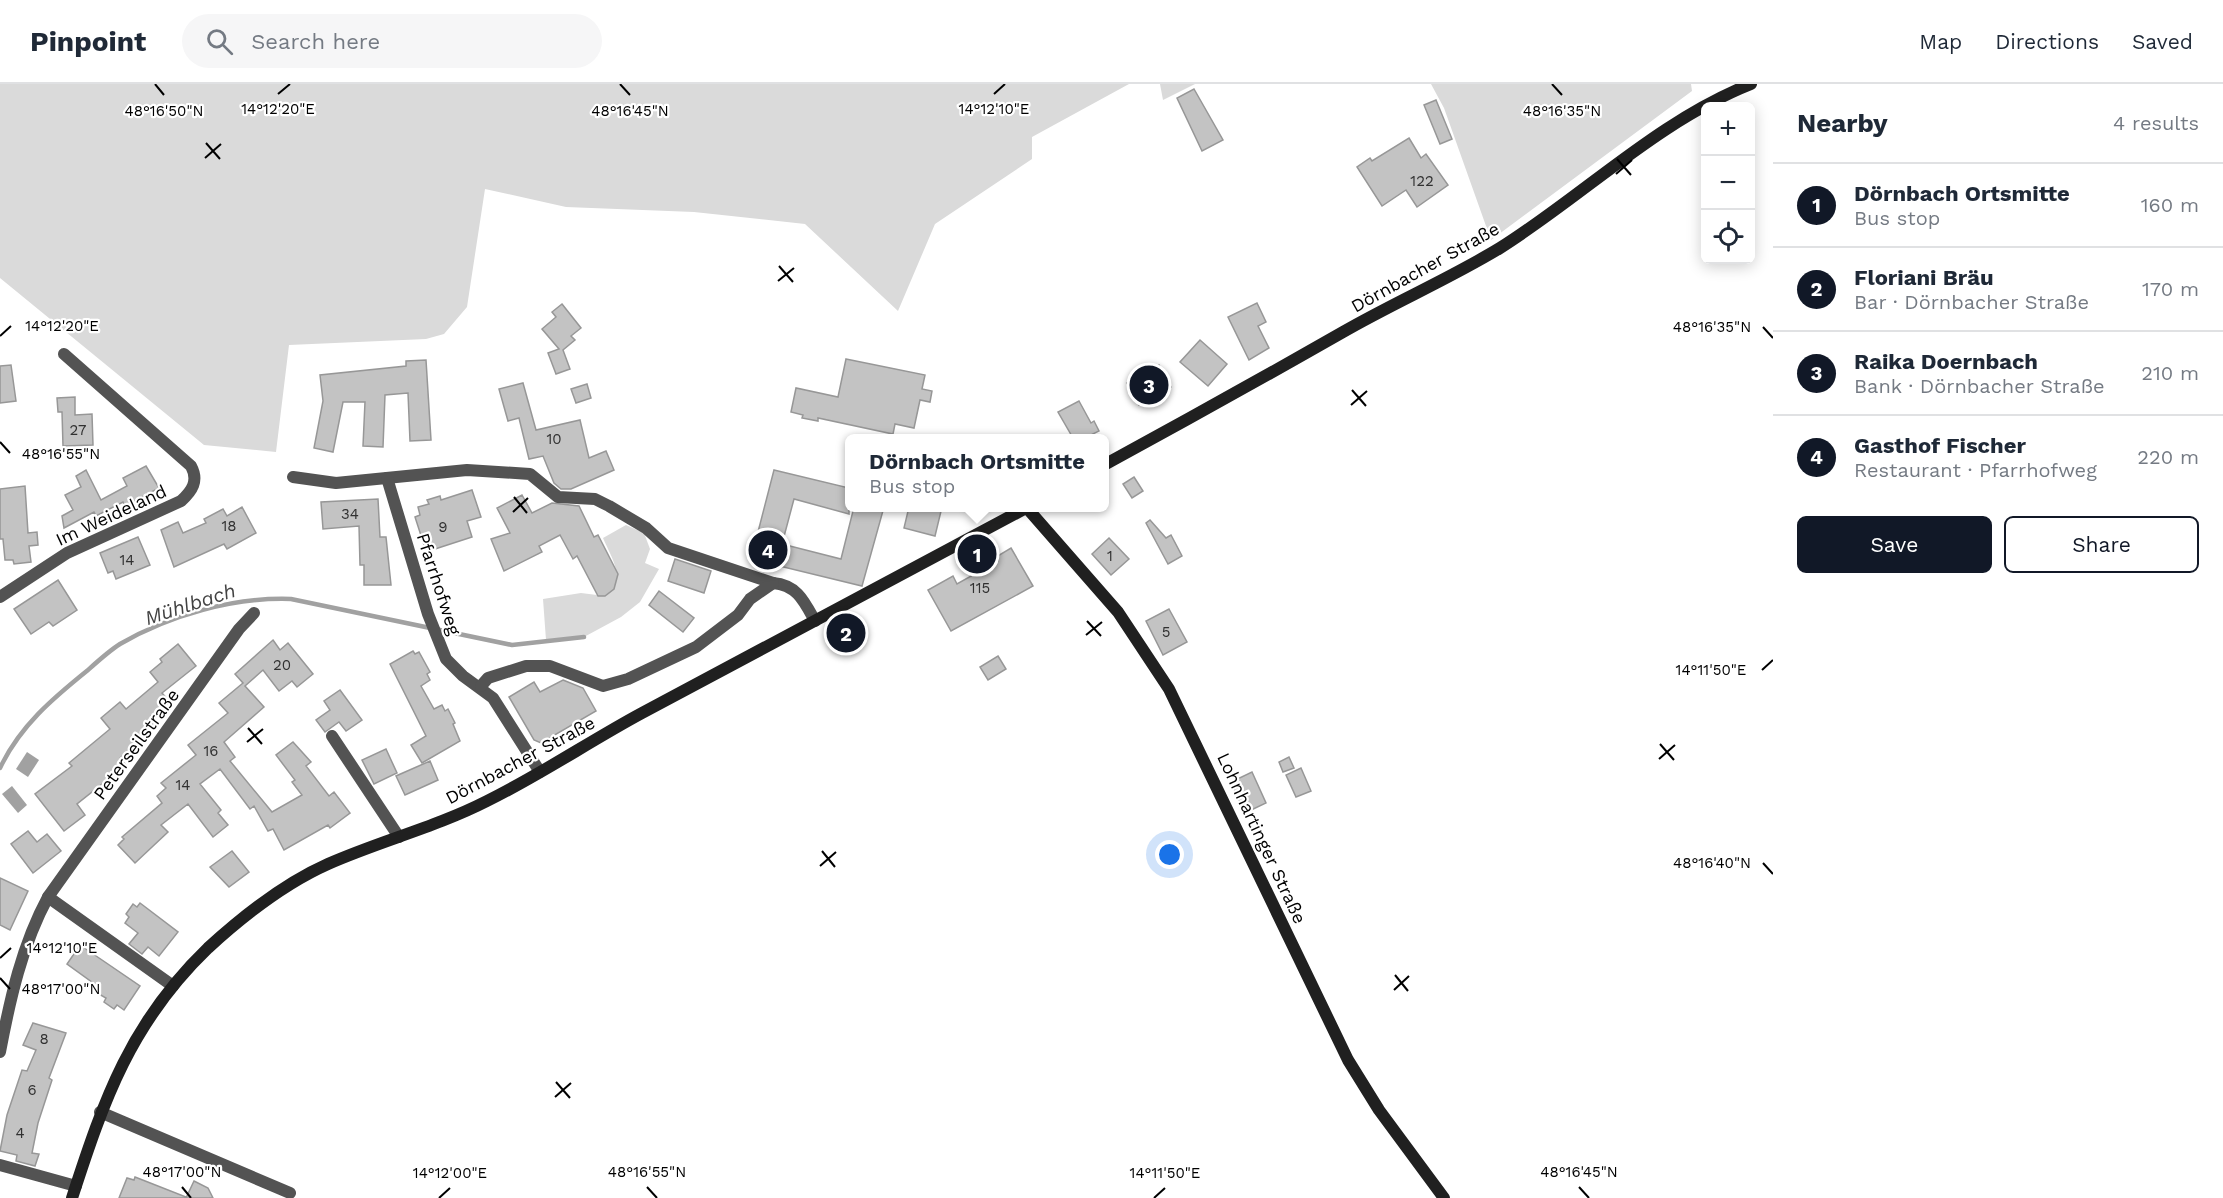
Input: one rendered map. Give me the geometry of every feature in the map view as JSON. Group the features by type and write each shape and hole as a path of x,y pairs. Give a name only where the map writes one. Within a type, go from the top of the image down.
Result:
{"street":[{"name":"Dörnbacher Straße","path":"1109,462 1491,253 1572,200 1682,119 1710,102 1751,84"},
{"name":"Im Weideland","path":"0,597 68,553 181,501 190,493 195,482 191,466 64,354"},
{"path":"293,477 336,483 467,470 530,474 558,497 595,499 609,506 646,528 668,548 773,583 785,584 797,591 815,621"},
{"name":"Pfarrhofweg","path":"387,478 428,614 446,659 456,670 493,698 540,772"},
{"name":"Dörnbacher Straße","path":"74,1192 100,1112 120,1066 136,1037 173,986 233,926 291,883 328,864 459,814 1017,512"},
{"name":"Lohnhartinger Straße","path":"1030,512 1118,612 1169,689 1348,1059 1379,1110 1444,1198"},
{"path":"481,687 488,678 526,666 550,666 603,686 628,679 696,647 738,615 750,599 773,583"},
{"name":"Peterseilstraße","path":"0,1052 7,1011 20,967 48,897 239,629 254,613"},
{"path":"332,736 399,837"},
{"path":"48,897 173,986"},
{"path":"100,1112 290,1193"},
{"path":"0,1165 74,1192"}],"shaded area":[{"path":"0,84 1129,84 1032,137 1032,159 935,224 898,311 805,224 694,212 566,207 485,189 467,307 444,334 426,339 289,345 276,452 204,445 0,278"},
{"path":"1160,84 1195,84 1163,100"},
{"path":"1431,84 1691,84 1692,91 1491,240 1444,108"},
{"path":"626,525 644,533 650,549 645,563 659,569 640,602 621,617 584,637 546,640 543,599 581,593 605,596 615,583 616,568 603,538"},
{"path":"27,752 39,760 28,777 16,769"},
{"path":"12,786 27,805 18,813 2,794"}],"building":[{"path":"1194,89 1223,140 1202,151 1177,98"},
{"path":"1436,100 1452,139 1440,144 1424,105"},
{"path":"1409,138 1421,158 1426,154 1448,185 1417,207 1406,190 1382,206 1357,167 1370,158 1372,161"},
{"path":"1257,303 1266,322 1258,326 1269,348 1249,360 1228,317"},
{"path":"562,304 581,328 571,336 575,340 563,350 570,369 556,374 548,353 559,349 542,329 556,317 552,312"},
{"path":"1200,340 1227,364 1208,386 1180,362"},
{"path":"846,359 925,375 922,389 932,391 930,402 920,400 914,428 895,424 893,434 818,418 818,421 802,418 803,415 791,412 796,388 838,397"},
{"path":"426,360 431,440 410,441 408,393 385,395 383,447 363,446 365,402 343,402 333,452 314,448 323,401 320,375 406,366 406,361"},
{"path":"11,365 16,401 0,403 0,366"},
{"path":"1159,365 1171,387 1139,405 1127,383"},
{"path":"523,383 536,430 580,420 589,458 606,451 614,470 571,489 561,489 554,483 543,456 529,459 519,418 508,421 499,389"},
{"path":"587,384 591,398 576,403 571,389"},
{"path":"75,397 75,415 92,414 93,445 63,446 62,412 58,412 57,398"},
{"path":"1079,401 1091,423 1094,421 1099,431 1093,434 1071,434 1058,412"},
{"path":"146,466 159,488 125,506 123,502 96,516 94,512 64,528 62,516 73,510 65,495 81,487 76,476 86,470 101,500 127,486 123,478"},
{"path":"774,470 845,487 845,512 849,512 849,514 794,499 782,544 841,559 853,512 883,512 862,586 751,559"},
{"path":"1134,477 1143,491 1132,498 1123,484"},
{"path":"25,486 28,533 37,532 38,545 29,546 31,562 14,564 13,560 5,560 3,539 0,539 0,489"},
{"path":"472,490 481,517 467,521 472,537 435,549 434,545 425,548 415,517 420,515 418,507 429,504 427,500 440,496 441,500"},
{"path":"522,495 532,513 552,503 579,506 594,537 598,535 618,574 614,589 605,596 598,596 577,556 573,559 560,535 539,546 542,552 504,571 491,539 510,533 497,508"},
{"path":"378,499 380,537 386,537 391,585 364,585 364,565 360,565 359,526 323,529 321,502"},
{"path":"242,507 256,533 227,549 224,544 174,567 161,530 178,522 183,533 206,523 204,519 223,509 227,516"},
{"path":"908,512 941,512 935,536 904,528"},
{"path":"1150,520 1166,538 1171,535 1182,556 1168,564 1146,523"},
{"path":"138,537 150,565 116,579 113,571 108,573 100,553"},
{"path":"1109,538 1129,559 1111,575 1092,554"},
{"path":"1011,548 1033,586 951,631 928,590 953,576 957,584 998,561 996,557"},
{"path":"675,559 711,571 704,593 668,581"},
{"path":"58,580 77,610 53,626 49,622 31,634 14,609"},
{"path":"659,591 694,618 683,632 649,605"},
{"path":"1169,609 1187,642 1163,655 1146,621"},
{"path":"851,616 862,639 840,650 829,627"},
{"path":"273,640 280,650 288,643 313,674 297,687 292,681 279,691 263,670 245,686 264,707 224,742 235,757 230,761 272,812 302,795 292,782 295,780 276,755 293,742 311,762 306,766 329,796 334,792 350,813 330,828 328,825 284,850 273,829 268,831 254,806 250,809 220,769 200,784 221,810 218,813 228,825 213,837 188,804 161,825 168,832 135,863 118,845 124,839 122,837 162,803 157,796 166,788 161,783 196,755 188,745 228,713 219,703 243,683 235,674"},
{"path":"178,644 196,666 162,693 170,702 151,716 156,722 135,739 138,743 120,758 126,765 77,804 85,815 64,831 35,794 72,766 69,763 110,729 101,718 120,702 126,709 158,682 150,672 162,662 160,659"},
{"path":"413,651 415,654 419,652 430,672 427,674 430,680 421,686 434,709 442,705 445,711 448,709 460,741 422,763 411,745 426,736 390,664"},
{"path":"998,656 1006,669 988,680 980,667"},
{"path":"563,680 583,688 596,711 541,743 534,740 509,697 534,682 540,692"},
{"path":"340,690 362,720 346,731 339,722 325,732 316,720 330,710 324,701"},
{"path":"386,749 397,773 374,784 362,760"},
{"path":"1289,757 1294,768 1283,772 1279,762"},
{"path":"430,761 438,780 405,795 396,776"},
{"path":"1301,768 1311,791 1296,797 1286,775"},
{"path":"1252,772 1266,803 1245,813 1231,782"},
{"path":"28,831 37,842 47,834 61,851 33,873 11,844"},
{"path":"232,851 249,872 229,887 210,867"},
{"path":"0,878 28,891 10,930 0,925"},
{"path":"140,903 178,932 159,956 148,947 142,954 129,944 138,933 125,923 129,917 126,914 133,904 137,907"},
{"path":"80,945 140,986 124,1010 117,1005 114,1009 104,1002 106,998 97,993 100,988 67,964"},
{"path":"33,1023 66,1033 49,1078 52,1080 38,1123 32,1153 39,1154 35,1166 16,1161 17,1155 0,1151 7,1115 22,1070 27,1071 36,1050 23,1045"},
{"path":"135,1177 186,1197 119,1198 127,1178 134,1180"},
{"path":"194,1181 208,1188 213,1198 186,1198"}],"waterway":[{"name":"Mühlbach","path":"0,768 17,739 38,714 116,647 160,624 225,605 247,601 291,599 512,645 584,637"}],"place":[{"name":"Raika Doernbach","path":"1149,385"},
{"name":"Gasthof Fischer","path":"768,550"},
{"name":"Dörnbach Ortsmitte","path":"977,554"},
{"name":"Floriani Bräu","path":"846,633"}]}
